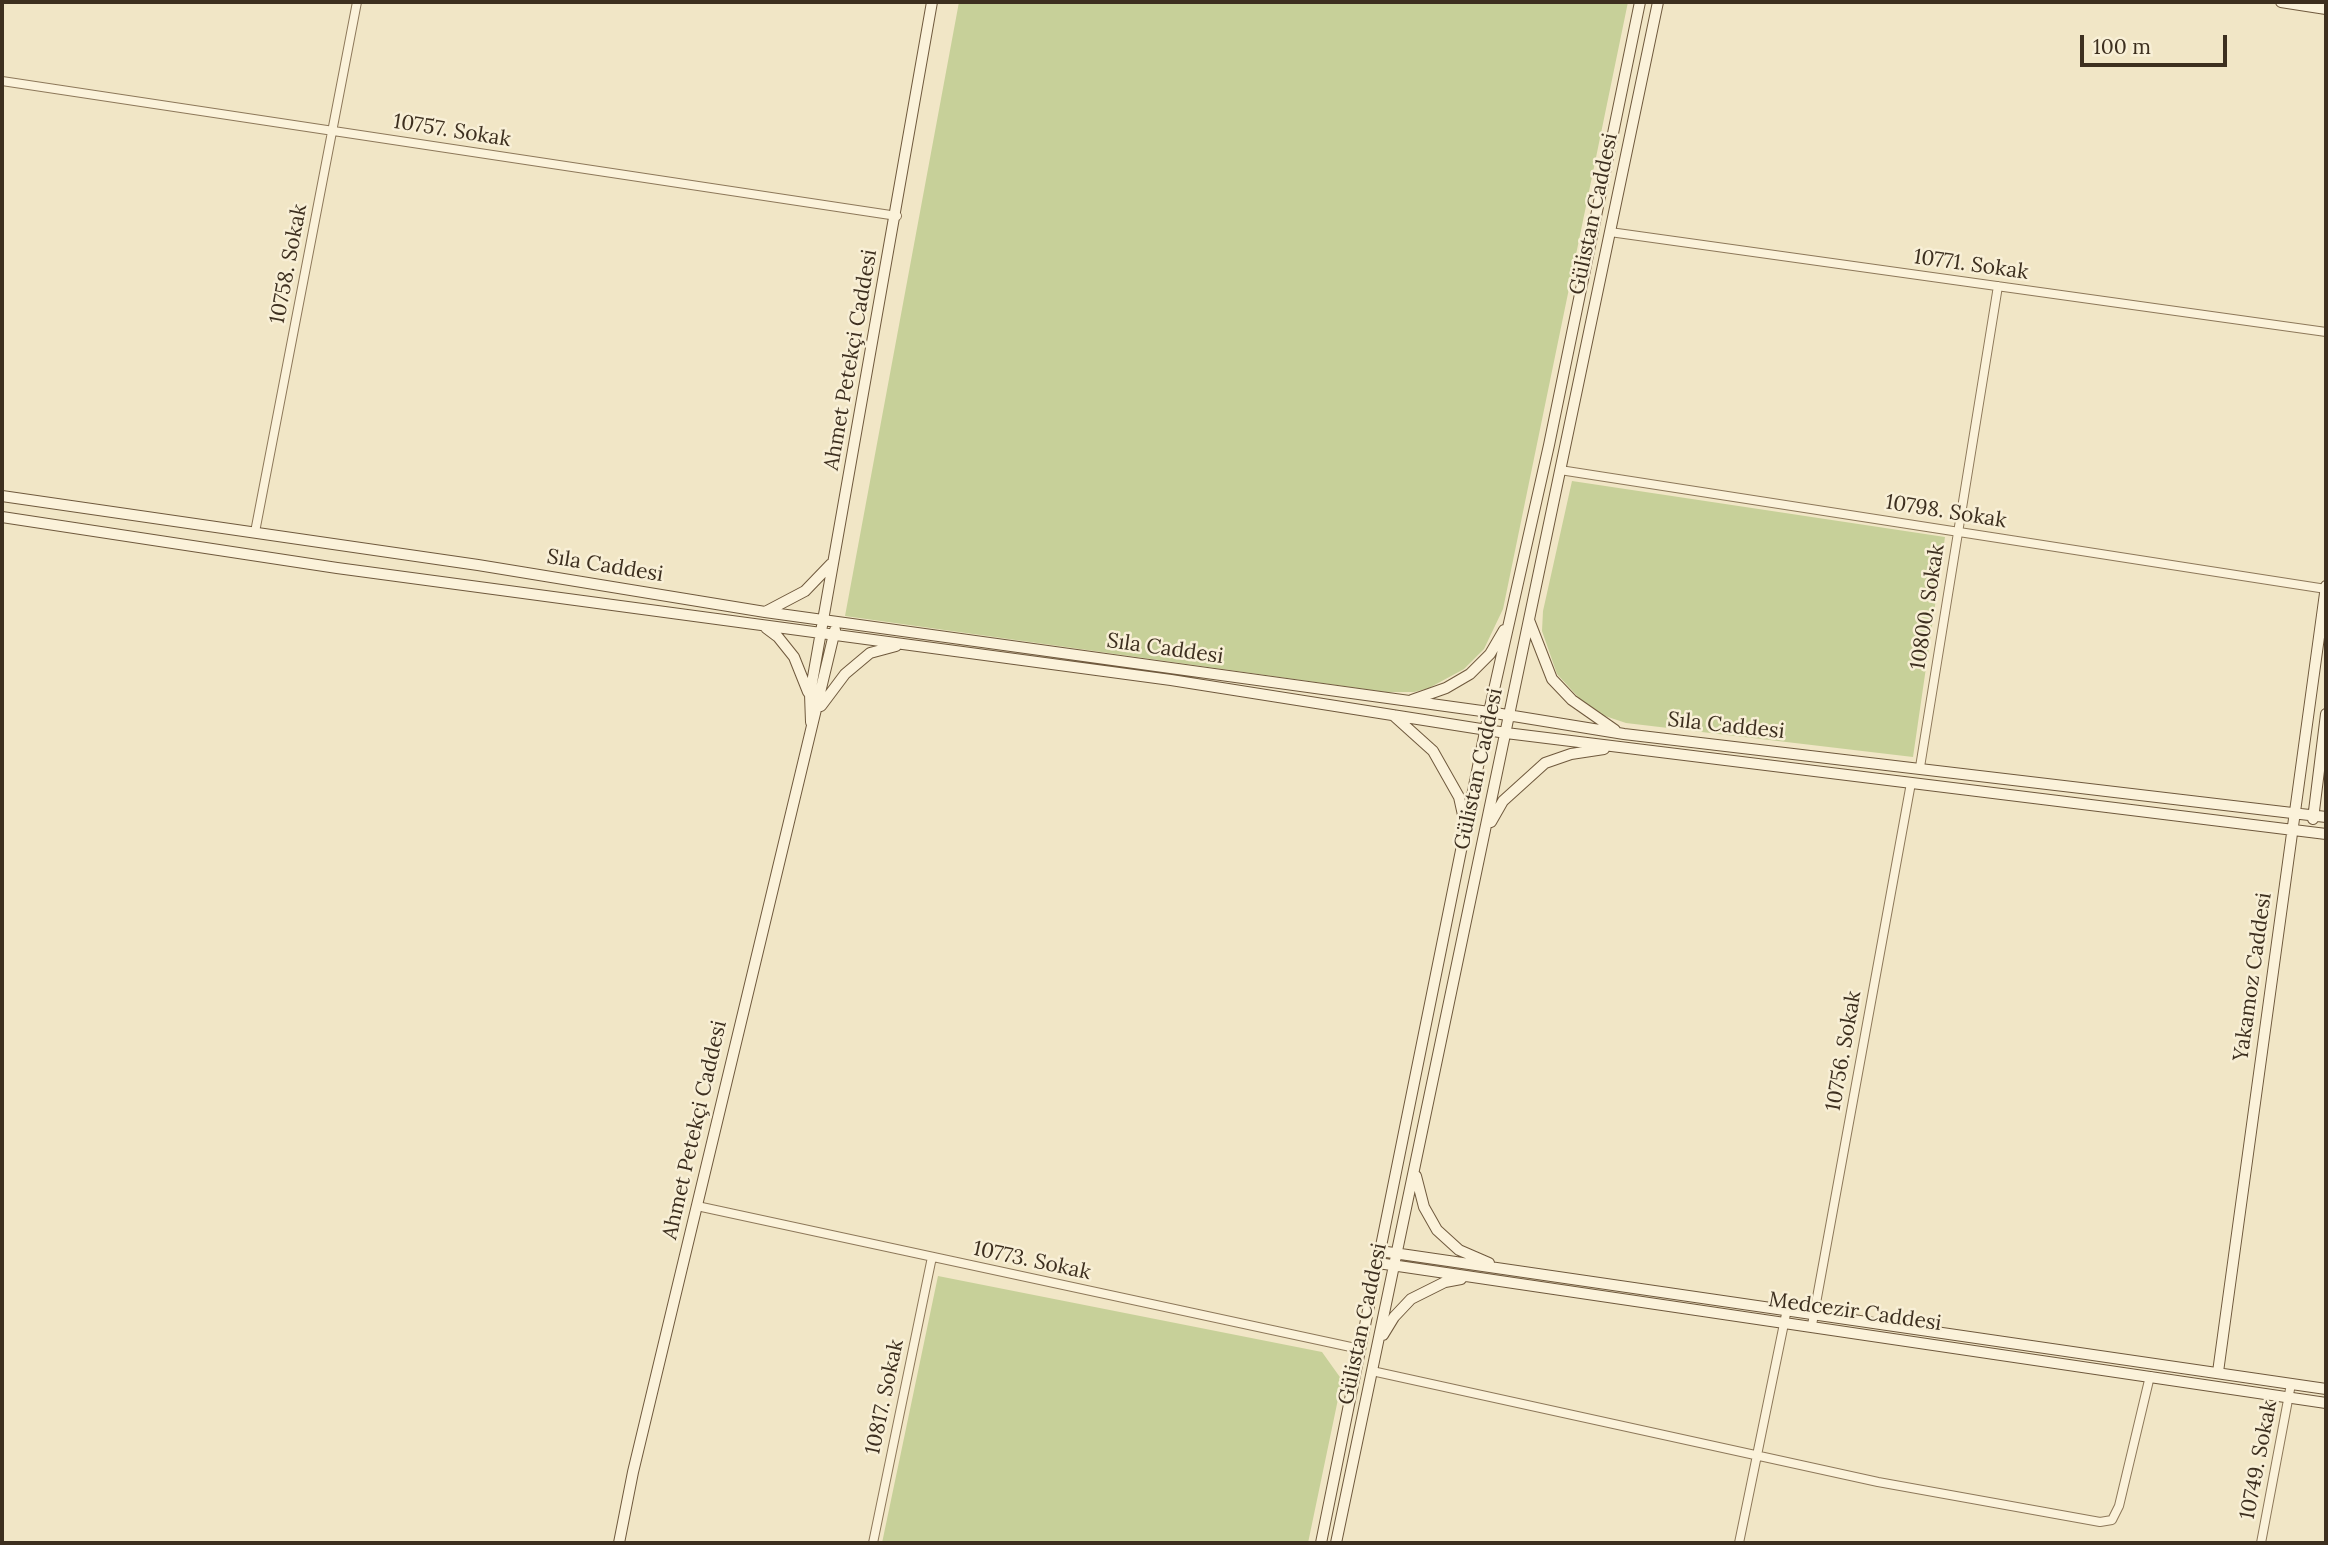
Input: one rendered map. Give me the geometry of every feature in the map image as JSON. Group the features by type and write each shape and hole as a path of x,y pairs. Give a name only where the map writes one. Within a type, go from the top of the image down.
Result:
{"street":[{"name":"10758. Sokak","path":"256,533 356,2"},
{"name":"Ahmet Petekçi Caddesi","path":"619,1543 811,725 821,634 897,216 932,2"},
{"name":"Gülistan Caddesi","path":"1321,1543 1489,712 1640,2"},
{"name":"Gülistan Caddesi","path":"1336,1543 1511,716 1528,615 1658,2"},
{"path":"2281,2 2326,9"},
{"name":"10757. Sokak","path":"2,80 897,216"},
{"name":"10771. Sokak","path":"1610,232 2326,332"},
{"name":"10800. Sokak","path":"1920,767 1998,286"},
{"name":"10798. Sokak","path":"1560,470 2326,587"},
{"name":"Sıla Caddesi","path":"2,496 765,612 1489,712 1623,734 2326,817"},
{"name":"Sıla Caddesi","path":"2,517 337,568 1171,680 1506,733 2326,834"},
{"path":"765,612 805,591 826,573 835,558"},
{"name":"Yakamoz Caddesi","path":"2218,1372 2326,587"},
{"path":"1528,615 1552,679 1583,709 1623,734"},
{"path":"1402,702 1432,694 1471,674 1490,654 1510,618"},
{"name":"Ahmet Petekçi Caddesi","path":"813,710 837,622"},
{"path":"764,626 778,637 800,667 813,710"},
{"path":"813,710 845,674 870,653 900,644"},
{"path":"1391,714 1433,751 1459,797 1466,826"},
{"path":"2311,832 2326,714"},
{"path":"1486,830 1503,801 1545,763 1570,754 1618,746"},
{"name":"10756. Sokak","path":"1812,1325 1911,783"},
{"path":"1415,1173 1424,1207 1446,1240 1477,1259 1508,1270"},
{"name":"10773. Sokak","path":"697,1206 1360,1349"},
{"name":"10817. Sokak","path":"873,1543 932,1257"},
{"name":"Medcezir Caddesi","path":"1379,1257 1471,1277 1812,1325 2326,1403"},
{"name":"Medcezir Caddesi","path":"1397,1261 1508,1270 1814,1312 2326,1389"},
{"path":"1377,1347 1394,1317 1411,1299 1446,1282 1471,1277"},
{"path":"1739,1543 1787,1309"},
{"path":"1372,1371 1891,1485 2100,1522 2112,1520 2119,1506 2150,1376"},
{"name":"10749. Sokak","path":"2261,1543 2291,1384"}],"green space":[{"path":"959,2 1628,2 1503,609 1484,649 1464,669 1429,688 1414,692 1386,692 845,616"},
{"path":"1572,481 1945,537 1913,757 1626,723 1605,716 1579,698 1557,674 1542,631 1543,611"},
{"path":"938,1276 1322,1352 1342,1380 1308,1543 882,1543"}]}
